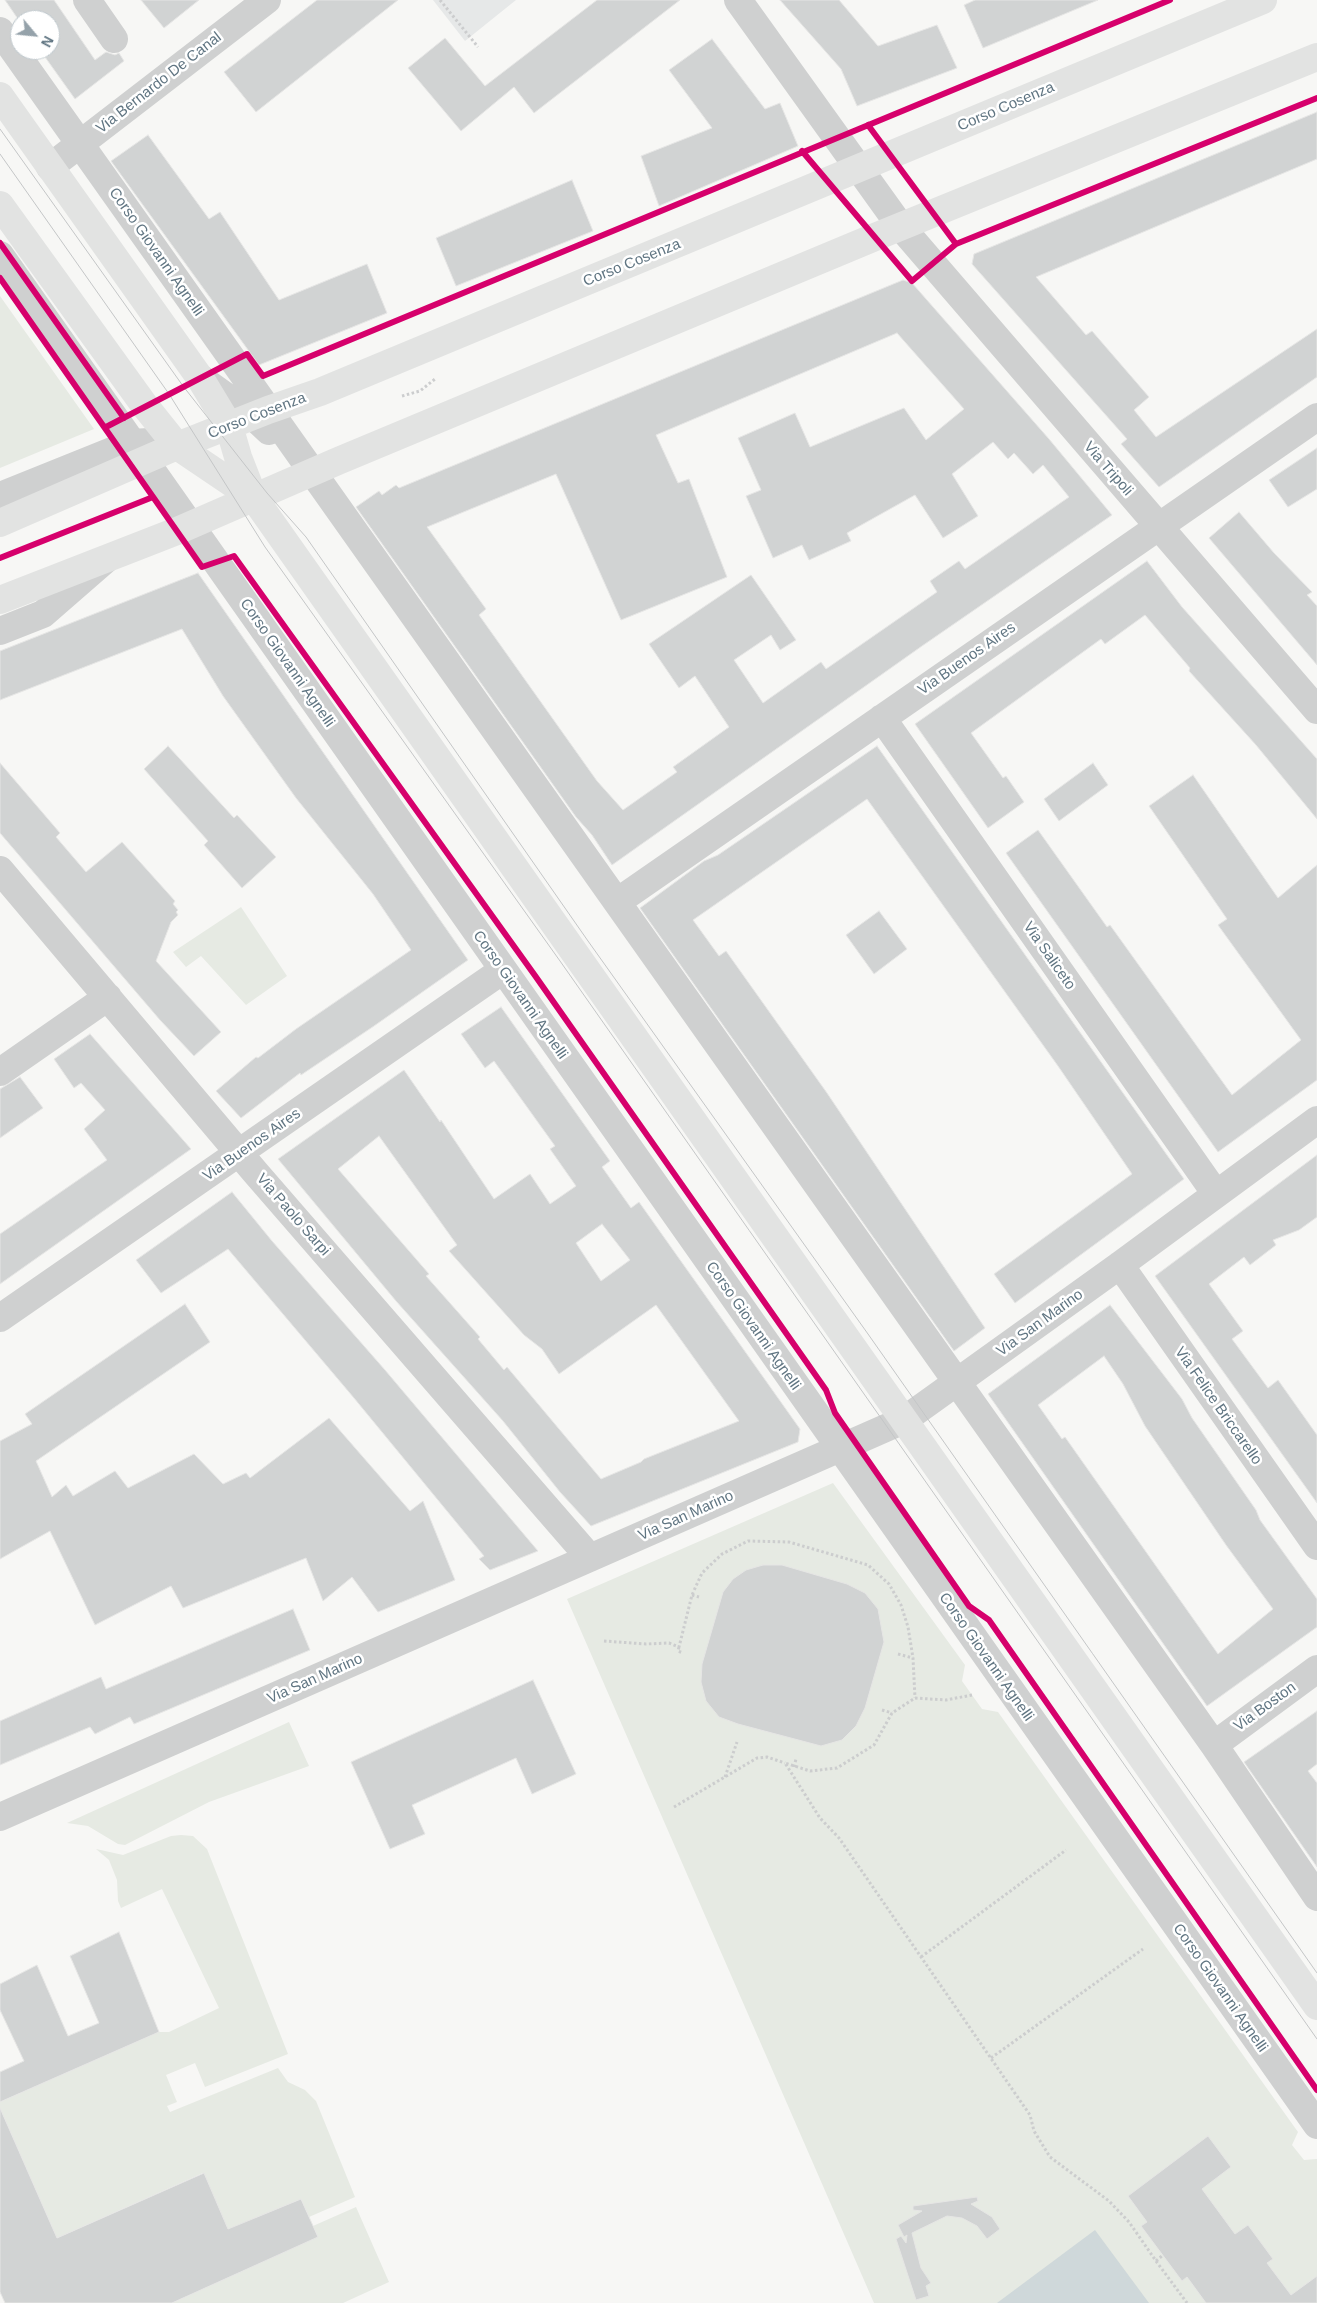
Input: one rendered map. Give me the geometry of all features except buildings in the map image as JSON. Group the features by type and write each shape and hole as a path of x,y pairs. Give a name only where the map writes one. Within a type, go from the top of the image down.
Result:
{"main road":[{"name":"Corso Cosenza","path":"0,523 156,449 320,392 858,170 1263,0"},
{"path":"0,600 190,526 314,472 901,227 1317,57"},
{"name":"Corso Giovanni Agnelli","path":"0,96 200,378 250,417 238,457 254,498 1317,2006"},
{"name":"Corso Giovanni Agnelli","path":"0,204 146,406 156,449 254,498"}],"street":[{"path":"87,0 114,39"},
{"name":"Via Bernardo De Canal","path":"50,166 267,0"},
{"name":"Via Tripoli","path":"741,1 858,170 901,227 1317,710"},
{"name":"Corso Giovanni Agnelli","path":"0,31 80,144 250,417 314,472 1214,1745 1317,1897"},
{"name":"Corso Giovanni Agnelli","path":"0,254 156,449 190,526 1317,2125"},
{"name":"Via Buenos Aires","path":"617,902 1317,416"},
{"name":"Corso Cosenza","path":"0,496 156,449"},
{"path":"0,631 43,614 107,558"},
{"name":"Via Saliceto","path":"882,718 1216,1194"},
{"name":"Via Paolo Sarpi","path":"0,870 240,1154 590,1558"},
{"name":"Via Buenos Aires","path":"0,1318 240,1154 503,970"},
{"path":"0,1072 108,997"},
{"name":"Via San Marino","path":"0,1817 904,1420 957,1384 1317,1120"},
{"name":"Via Felice Briccarello","path":"1120,1265 1317,1546"},
{"name":"Via Boston","path":"1214,1745 1317,1669"}],"path":[{"path":"440,0 478,47"},
{"path":"402,396 420,391 435,379"},
{"path":"678,1647 692,1595 702,1573 722,1554 748,1541 789,1544 847,1561 868,1565 889,1584 901,1605 913,1658 915,1698"},
{"path":"692,1595 699,1597"},
{"path":"604,1640 646,1644 669,1643 678,1647 678,1650 683,1653"},
{"path":"898,1654 913,1658"},
{"path":"674,1807 758,1758 767,1757 810,1771 837,1768 874,1745 892,1713 915,1698 946,1700 972,1695"},
{"path":"882,1710 892,1713"},
{"path":"724,1777 737,1742"},
{"path":"794,1767 796,1759"},
{"path":"785,1763 820,1818 839,1838 1030,2115 1034,2131 1050,2157 1109,2201 1129,2222 1187,2303"},
{"path":"921,1957 1066,1850"},
{"path":"991,2058 1143,1949"},
{"path":"1156,2261 1163,2255"}],"shaded area":[{"path":"433,0 516,0 465,41"},
{"path":"0,296 94,429 0,468"},
{"path":"241,907 287,976 246,1005 201,956 186,967 173,952"},
{"path":"833,1483 965,1665 962,1681 982,1709 998,1712 1298,2132 1292,2145 1304,2160 1317,2159 1317,2303 874,2303 567,1599"},
{"path":"289,1722 309,1766 209,1802 125,1845 118,1844 88,1826 67,1823"},
{"path":"171,1836 193,1836 207,1849 288,2054 205,2087 195,2063 166,2075 177,2102 167,2106 170,2112 278,2068 288,2082 305,2090 316,2101 355,2197 309,2217 301,2199 255,2218 318,2237 313,2226 356,2207 389,2282 343,2303 172,2303 245,2270 203,2173 57,2238 0,2108 0,2102 159,2032 169,2032 219,2008 162,1889 121,1908 118,1901 117,1880 109,1860 96,1849 123,1855"},
{"path":"1095,2230 1149,2303 997,2303"}],"tram line":[{"path":"0,129 183,386 267,493 306,537 588,941 868,1334 1317,1973"},
{"path":"0,154 169,394 265,547 560,961 1317,2039"}],"cycle path":[{"path":"106,427 247,354 263,376 1170,0"},
{"path":"802,151 912,281 956,244 1317,98"},
{"path":"868,125 956,244"},
{"path":"0,243 124,418"},
{"path":"0,278 202,567 234,556 536,977 826,1390 835,1413 969,1606 989,1620 1317,2090"},
{"path":"0,558 153,497"}]}
